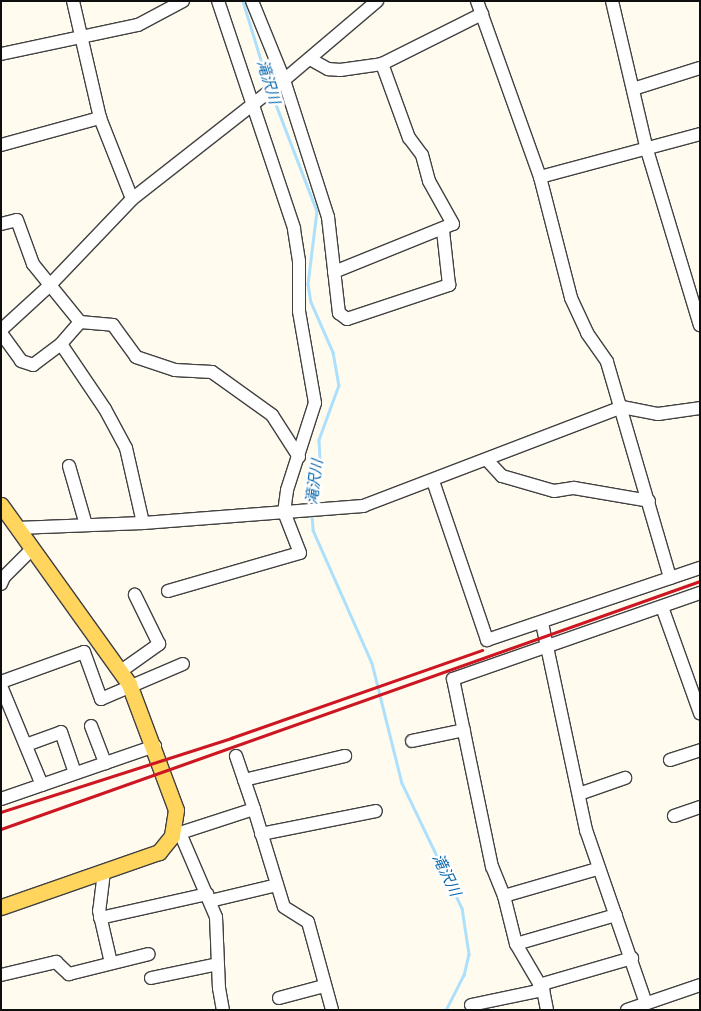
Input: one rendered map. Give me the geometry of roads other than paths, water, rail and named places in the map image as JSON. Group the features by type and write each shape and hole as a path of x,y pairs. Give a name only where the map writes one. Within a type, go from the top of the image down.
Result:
{"main road":[{"path":"1,907 158,852 177,832 176,810 155,746 130,686 121,671 3,511"}],"street":[{"path":"73,1 100,118 132,199"},
{"path":"1,54 81,39 138,25 183,1"},
{"path":"168,590 300,553 284,512 287,490 315,403 299,311 299,261 294,228 218,1"},
{"path":"252,1 284,80 328,217 336,303 339,313 347,318 449,285 443,231"},
{"path":"478,1 540,177 572,298 587,334 607,362 622,407 670,578"},
{"path":"612,1 647,150 700,325"},
{"path":"80,322 61,344 33,365 21,361 1,332 49,286 132,199 310,59 370,4"},
{"path":"310,59 328,69 340,70 382,64 482,14"},
{"path":"334,272 443,231 453,224 429,180 422,155 409,138 382,64"},
{"path":"633,89 700,68"},
{"path":"1,145 100,118"},
{"path":"540,177 647,150 700,134"},
{"path":"1,224 17,220 33,264 80,322 113,325 136,357 175,370 212,372 272,415 299,457"},
{"path":"61,344 105,409 126,448 143,523"},
{"path":"17,528 143,523 363,506 433,481 622,407 658,414 700,408"},
{"path":"487,460 502,476 554,491 574,488 649,501"},
{"path":"69,466 86,525"},
{"path":"433,481 487,640 700,568"},
{"path":"1,584 4,577 32,549"},
{"path":"547,1010 541,988 516,944 504,896 492,867 453,679 700,593"},
{"path":"121,671 159,644 135,595"},
{"path":"662,606 700,713"},
{"path":"542,622 597,870 632,958 646,1003"},
{"path":"1,682 84,652 101,699 183,664"},
{"path":"1,686 42,785"},
{"path":"91,726 105,763"},
{"path":"412,741 464,730"},
{"path":"26,745 61,732 75,774"},
{"path":"1,799 155,746"},
{"path":"670,760 700,750"},
{"path":"236,756 287,911 308,922 332,1010"},
{"path":"244,780 345,756"},
{"path":"579,794 625,778"},
{"path":"674,816 700,807"},
{"path":"223,1010 218,964 219,934 208,898 177,832 254,809"},
{"path":"261,834 376,811"},
{"path":"504,896 597,870"},
{"path":"104,872 100,918 111,963"},
{"path":"100,918 277,885"},
{"path":"516,944 616,915"},
{"path":"1,975 56,962 69,974 149,954"},
{"path":"471,1005 541,988 632,958"},
{"path":"151,978 218,964"},
{"path":"627,1010 700,985"},
{"path":"279,998 324,986"}],"waterway":[{"name":"滝沢川","path":"243,1 269,86"},
{"name":"滝沢川","path":"272,94 317,211 308,284 311,302 333,352 339,385 319,440 320,462 311,506"},
{"name":"滝沢川","path":"312,514 313,530 372,663 402,783 462,908 469,954 464,975 446,1010"}],"railway":[{"path":"1,829 700,581"},
{"path":"1,812 231,738 482,650"}]}
